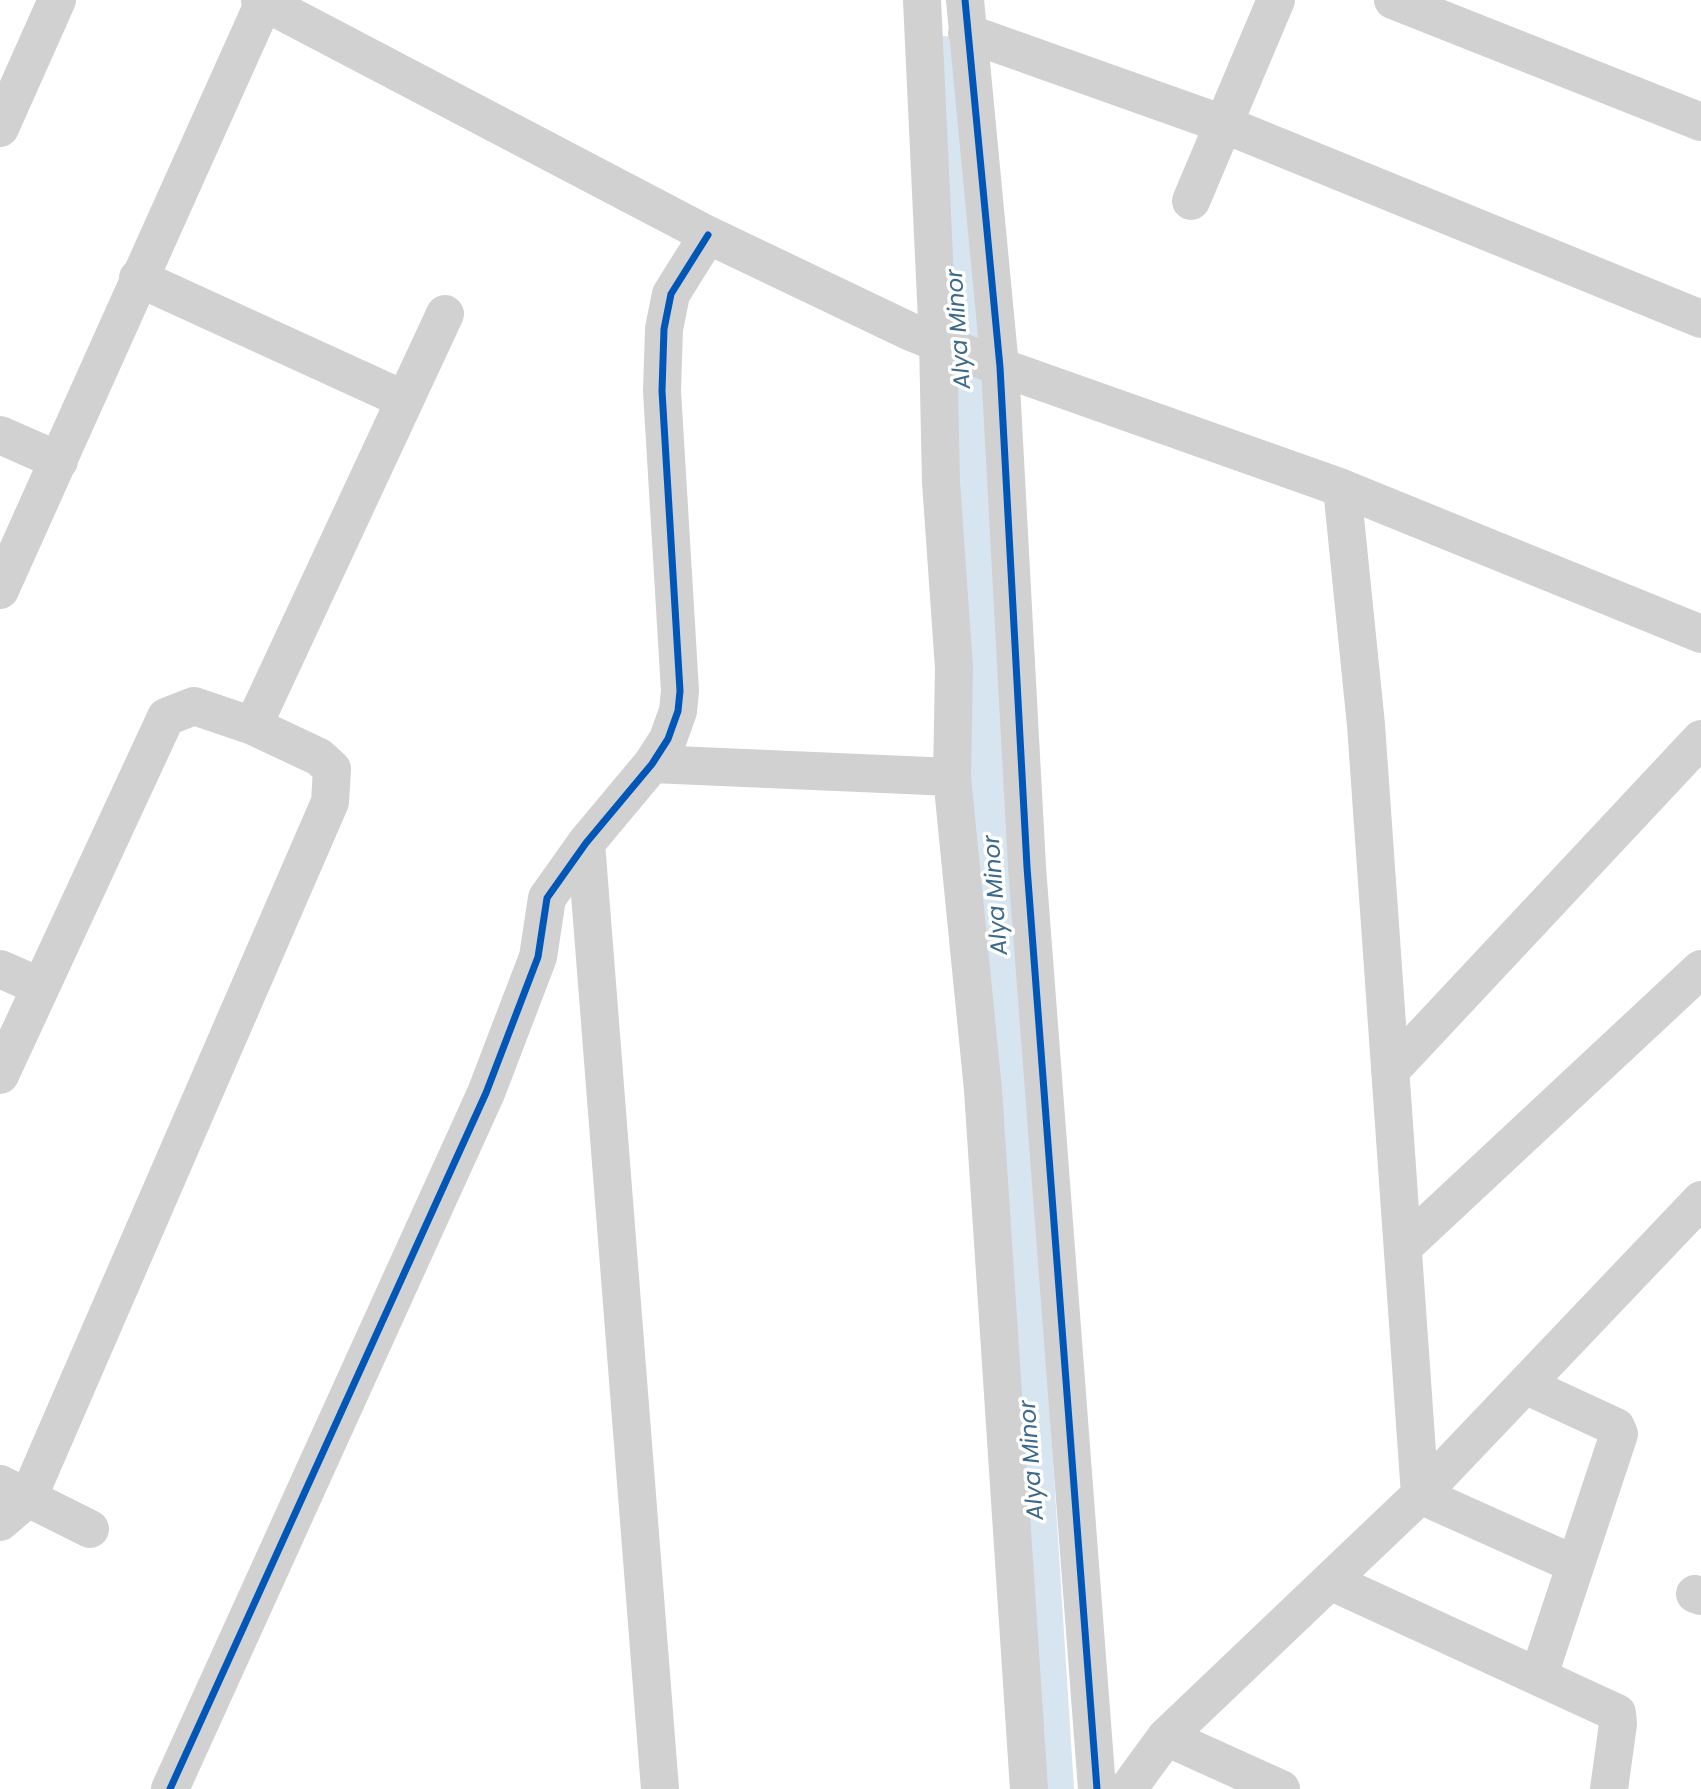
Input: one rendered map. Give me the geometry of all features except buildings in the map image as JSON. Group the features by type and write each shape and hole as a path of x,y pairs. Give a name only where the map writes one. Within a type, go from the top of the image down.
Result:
{"street":[{"path":"0,128 57,0"},
{"path":"922,0 938,342 941,482 954,668 952,777 982,1090 1029,1789"},
{"path":"1191,201 1276,0"},
{"path":"1393,0 1701,122"},
{"path":"0,590 262,1 708,234 938,342 1000,367 1342,488 1701,634"},
{"path":"1097,1789 1027,867 1000,367 966,16 1701,319"},
{"path":"170,1789 486,1093 538,957 547,898 586,843 652,764 668,739 678,710 680,691 662,391 664,329 671,294 708,234"},
{"path":"138,278 405,400"},
{"path":"253,726 445,314"},
{"path":"0,435 59,461"},
{"path":"1342,488 1366,725 1420,1495"},
{"path":"0,1075 39,986 166,718 194,706 253,726 319,757 332,769 330,802 9,1501 90,1529"},
{"path":"1390,1071 1701,738"},
{"path":"652,764 952,777"},
{"path":"586,843 660,1789"},
{"path":"0,969 39,986"},
{"path":"1403,1247 1701,969"},
{"path":"1128,1789 1166,1737 1420,1495 1701,1200"},
{"path":"1525,1385 1616,1427 1619,1434 1539,1675"},
{"path":"1420,1495 1574,1564"},
{"path":"1330,1581 1617,1713 1618,1724 1609,1789"},
{"path":"1166,1737 1281,1789"}],"waterway":[{"name":"Alya Minor","path":"943,56 1054,1789"}],"cycle path":[{"path":"965,0 1000,367 1027,867 1097,1789"},
{"path":"170,1789 486,1093 538,957 547,898 586,843 652,764 668,739 678,711 680,691 662,391 664,329 671,294 708,235"}]}
